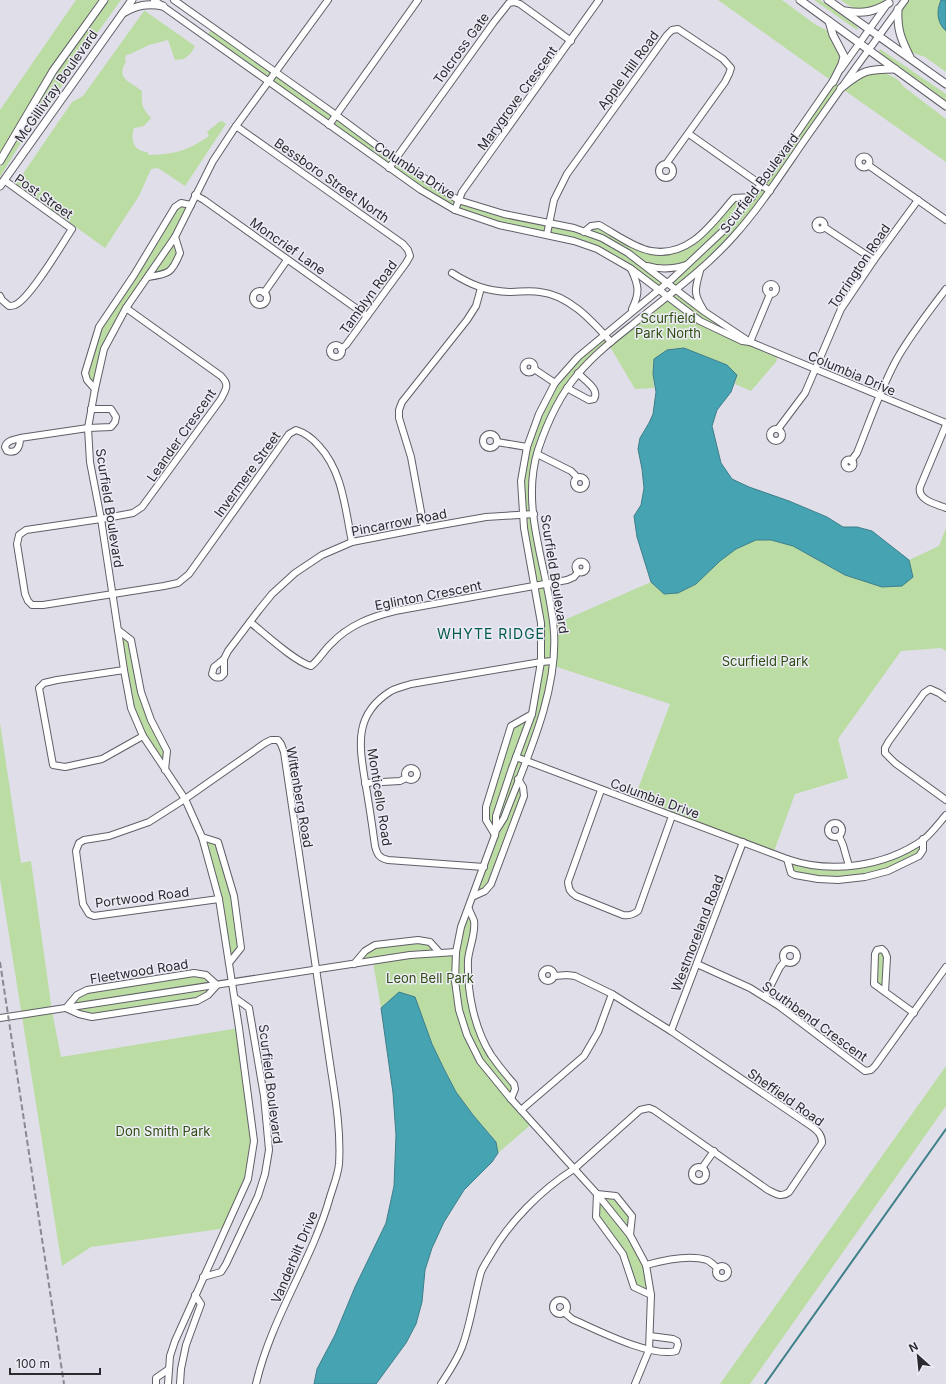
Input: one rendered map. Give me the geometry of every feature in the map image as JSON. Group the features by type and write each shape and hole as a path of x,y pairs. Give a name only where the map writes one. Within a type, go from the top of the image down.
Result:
{"main road":[{"name":"McGillivray Boulevard","path":"0,161 53,71 104,0"},
{"name":"McGillivray Boulevard","path":"2,183 132,0"},
{"path":"800,0 860,42 946,106"},
{"path":"828,0 946,84"},
{"path":"843,10 856,13 867,12 877,10 890,1"},
{"path":"121,14 143,4 163,6"},
{"path":"898,9 897,23 901,39 912,59"},
{"path":"829,21 833,35 844,56 842,64 833,82"},
{"path":"841,88 864,71 895,69"}],"street":[{"name":"Columbia Drive","path":"154,0 389,168 421,190 455,210 499,225 547,234 597,249 630,268 700,321 742,341 750,342 946,424"},
{"name":"Columbia Drive","path":"174,0 336,115 395,159 458,200 504,214 550,223 602,238 628,253 705,312 750,342"},
{"name":"Scurfield Boulevard","path":"168,1384 168,1369 175,1341 248,1179 254,1142 248,1088 219,899 202,837 185,799 143,736 131,708 102,519 90,462 88,428 104,350 126,308 175,237 213,161 236,126 328,0"},
{"path":"329,125 418,0"},
{"name":"Marygrove Crescent","path":"455,210 462,192 599,0"},
{"name":"Scurfield Boulevard","path":"495,832 504,818 542,718 553,661 554,634 552,610 534,526 532,484 537,454 550,418 567,388 578,373 611,342 700,270 734,236 770,191 841,88 905,0"},
{"name":"Scurfield Boulevard","path":"635,1384 649,1350 651,1295 646,1265 630,1235 597,1194 511,1099 480,1061 467,1035 459,1010 455,981 456,952 461,927 484,867 495,832 496,816 532,714 541,662 541,623 522,515 521,481 527,447 539,414 555,382 578,357 689,264 724,230 761,185 890,1"},
{"name":"Tolcross Gate","path":"389,168 509,3 514,2 520,4 571,41"},
{"name":"Apple Hill Road","path":"547,234 554,200 567,174 667,35 672,30 678,29 723,60 731,68 725,82 666,164"},
{"name":"Bessboro Street North","path":"236,126 403,244 408,250 410,256"},
{"path":"689,134 770,191"},
{"path":"868,165 946,220"},
{"name":"Post Street","path":"0,296 9,306 15,305 30,292 72,229 2,183"},
{"name":"Moncrief Lane","path":"195,195 367,316"},
{"name":"Scurfield Boulevard","path":"584,232 592,226 599,225 639,247 650,251 665,252 682,248 702,235 734,198 752,197"},
{"name":"Torrington Road","path":"778,429 805,393 841,309 874,260 918,200"},
{"path":"95,389 86,380 85,373 99,327 134,275 175,207 181,204 191,205"},
{"path":"824,227 874,260"},
{"path":"148,276 166,274 171,270 180,253 175,237"},
{"name":"Tamblyn Road","path":"341,349 346,345 410,256"},
{"path":"264,293 288,260"},
{"path":"644,265 656,269 665,269 689,264"},
{"path":"630,268 637,281 639,291 632,311"},
{"path":"700,270 695,288 698,300 705,312"},
{"path":"452,274 481,288 510,292 540,292 557,296 578,309 611,342"},
{"path":"424,528 411,457 399,418 399,410 402,402 467,320 476,306 481,288"},
{"path":"851,461 857,453 884,386 898,357 918,326 946,289"},
{"path":"750,342 770,294"},
{"name":"Leander Crescent","path":"102,519 133,513 142,507 227,389 226,382 221,376 126,308"},
{"path":"534,369 555,382"},
{"path":"567,388 589,400 594,399 596,391 578,373"},
{"path":"20,438 88,428 111,427 117,419 111,409 91,409"},
{"path":"946,424 919,492 925,499 946,508"},
{"name":"Invermere Street","path":"113,595 178,583 189,574 284,440 289,434 296,430 315,441 326,454 340,482 352,542"},
{"path":"497,442 527,447"},
{"path":"537,454 571,471 577,477"},
{"name":"Pincarrow Road","path":"224,659 228,651 272,594 295,573 322,556 352,542 486,517 534,514"},
{"path":"102,519 36,528 22,532 19,535 18,544 25,594 28,601 32,605 43,605 113,595"},
{"name":"Eglinton Crescent","path":"250,622 304,664 311,666 344,632 359,623 378,615 567,580 574,577 578,572"},
{"path":"118,630 131,640 141,692 151,720 167,751 165,770"},
{"name":"Monticello Road","path":"484,867 388,860 379,856 375,846 360,751 360,734 366,718 376,704 392,691 412,684 553,661"},
{"path":"124,670 57,680 44,683 39,688 53,765 65,767 102,759 143,736"},
{"path":"946,698 930,689 924,693 889,741 885,748 885,753 895,763 946,800"},
{"path":"495,832 486,820 486,807 499,764 511,726 532,714"},
{"name":"Wittenberg Road","path":"185,799 264,743 271,740 278,740 281,744 285,759 316,970"},
{"name":"Columbia Drive","path":"516,757 787,859 814,866 849,866 865,864 903,851 923,839 946,815"},
{"path":"365,783 400,781 406,778"},
{"path":"474,896 485,891 491,884 524,796 523,787 518,779"},
{"path":"601,790 568,882 569,889 571,893 576,896 623,915 629,916 638,911 672,816"},
{"name":"Portwood Road","path":"185,799 148,822 108,836 84,840 79,843 76,850 84,904 89,914 94,916 219,899"},
{"path":"839,836 849,866"},
{"path":"202,837 218,842 234,896 241,948 229,963"},
{"name":"Columbia Drive","path":"787,859 791,873 795,875 818,879 838,880 865,877 888,871 918,856 923,850 923,839"},
{"name":"Westmoreland Road","path":"671,1031 743,842"},
{"path":"469,909 474,920 468,960 470,996 479,1029 485,1042 492,1055 514,1084 516,1089 511,1099"},
{"path":"354,964 365,951 375,945 382,944 418,940 430,942 439,952"},
{"path":"885,992 887,956 882,949 878,950 875,954 874,984 885,992 914,1013"},
{"name":"Fleetwood Road","path":"0,1018 410,955 456,952"},
{"path":"765,997 780,967 785,961"},
{"name":"Southbend Crescent","path":"697,964 750,988 765,997 865,1071 871,1070 875,1066 946,967"},
{"name":"Vanderbilt Drive","path":"256,1384 261,1362 266,1349 296,1278 323,1222 339,1166 338,1116 316,970"},
{"name":"Fleetwood Road","path":"66,1008 77,995 87,990 194,973 206,975 217,985"},
{"name":"Sheffield Road","path":"555,976 575,976 612,994 671,1031 811,1126 820,1133 822,1138 820,1148 789,1192 782,1196 773,1193 654,1110 648,1108 634,1115 574,1169"},
{"path":"66,1008 79,1014 92,1017 100,1016 197,1001 208,995 217,985"},
{"path":"521,1110 584,1056 598,1032 612,994"},
{"name":"Scurfield Boulevard","path":"203,1277 221,1272 226,1264 258,1196 265,1174 269,1150 264,1096 249,1008 235,998"},
{"path":"702,1168 714,1151"},
{"path":"441,1384 450,1371 462,1347 482,1270 497,1244 515,1220 540,1196 574,1169"},
{"path":"630,1235 632,1216 616,1196 597,1194 596,1217 623,1254 634,1287 651,1295"},
{"path":"646,1265 665,1259 688,1258 708,1261 717,1268"},
{"path":"180,1384 181,1369 186,1345 201,1304 195,1294"},
{"path":"564,1312 572,1319 649,1350 670,1352 676,1351 678,1345 677,1341 673,1339 650,1336"},
{"name":"Scurfield Boulevard","path":"156,1384 156,1378 168,1369"}],"green space":[{"path":"76,0 98,0 0,153 0,110"},
{"path":"108,0 121,0 75,64 57,94 19,146 0,177 0,167 56,73"},
{"path":"718,0 782,0 816,25 828,31 841,52 836,69 829,79"},
{"path":"814,0 820,0 854,24 858,28 857,30"},
{"path":"841,0 885,0 873,8 861,9 851,7"},
{"path":"905,0 941,0 938,6 944,30 946,31 946,72 925,57 913,53 904,43 897,13"},
{"path":"144,11 195,46 191,53 184,59 175,60 168,40 149,45 126,55 126,62 122,72 123,76 126,80 142,91 143,106 151,118 144,126 134,128 133,141 136,147 139,150 147,152 149,155 174,153 194,145 209,136 207,132 219,122 222,121 226,124 185,186 158,168 151,169 139,196 105,248 16,184 72,102 83,96"},
{"name":"Scurfield Park","path":"213,27 458,200 584,232 599,225 639,247 665,252 702,235 734,198 752,197 833,82 841,88 734,236 677,290 744,337 778,354 776,362 751,391 735,384 737,375 727,365 684,348 667,350 654,360 654,388 635,389 609,345 567,388 537,454 532,484 534,526 553,625 651,582 664,594 720,561 736,549 756,540 771,540 793,546 845,575 882,587 902,586 913,577 909,560 939,546 946,528 946,651 941,648 901,651 838,739 848,778 795,794 773,854 633,802 670,704 554,666 549,687 519,779 524,796 491,884 474,896 494,835 486,820 486,807 511,726 532,714 540,672 541,623 524,528 521,481 527,447 555,383 604,334 608,344 676,290 667,282 659,289 597,249 499,225 455,210 421,190 206,37","holes":["688,264 667,282 646,266 656,269"]},
{"path":"880,49 946,94 946,101 885,57 879,51"},
{"path":"883,72 897,79 904,87 946,119 946,162 844,90 863,74"},
{"path":"181,203 191,205 175,237 180,253 171,269 148,277 104,349 95,389 85,373 99,327 175,207"},
{"path":"118,630 131,640 141,692 167,751 165,770 143,736 131,708"},
{"name":"Don Smith Park","path":"0,723 21,863 31,861 52,1011 61,1057 239,1028 254,1141 248,1179 227,1228 91,1247 62,1266 0,879"},
{"path":"202,837 218,842 234,896 241,948 229,963 219,899"},
{"path":"923,839 919,856 888,871 838,880 795,875 787,859 834,867 882,859"},
{"name":"Leon Bell Park","path":"469,909 474,920 471,944 470,995 485,1043 514,1084 511,1099 534,1122 498,1153 496,1141 473,1115 456,1092 432,1044 423,1022 389,1000 381,1008 373,962 354,964 375,945 430,942 439,952 456,952"},
{"path":"877,950 885,952 885,992 874,984"},
{"path":"194,973 206,975 217,985 197,1001 92,1017 66,1008 87,990"},
{"path":"946,1066 946,1106 750,1384 720,1384"},
{"path":"597,1194 616,1196 632,1216 630,1235 646,1265 651,1295 634,1287 623,1254 596,1217"}],"water":[{"path":"941,0 946,0 946,31 938,17 938,8"},
{"path":"684,348 727,365 737,375 731,392 717,410 712,426 721,463 732,479 827,517 843,527 857,527 872,531 909,560 913,577 902,586 882,587 845,575 793,546 771,540 756,540 736,549 720,561 696,584 678,593 664,594 651,582 637,537 634,516 641,505 644,488 638,449 640,438 653,414 656,392 653,374 654,359 667,350"},
{"path":"399,992 415,997 432,1044 456,1092 496,1142 498,1153 492,1162 464,1190 444,1222 432,1248 425,1270 422,1302 416,1324 406,1343 376,1384 314,1384 317,1369 335,1335 355,1287 386,1223 394,1186 396,1135 393,1093 381,1008"}],"waterway":[{"path":"765,1384 946,1129"}],"railway":[{"path":"0,962 64,1384"}],"district":[{"name":"WHYTE RIDGE","path":"491,634"}],"park label":[{"name":"Scurfield Park North","path":"668,326"}]}
